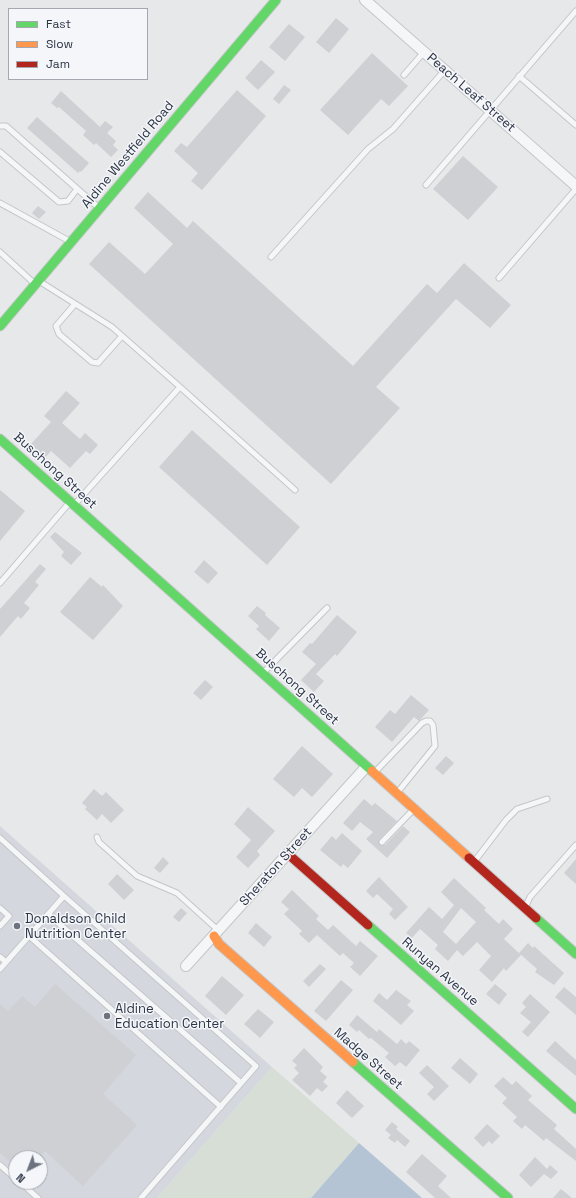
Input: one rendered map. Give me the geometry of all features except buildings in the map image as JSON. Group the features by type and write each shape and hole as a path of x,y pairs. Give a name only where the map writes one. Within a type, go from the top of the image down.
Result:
{"street":[{"name":"Aldine Westfield Road","path":"0,326 276,0"},
{"name":"Peach Leaf Street","path":"365,0 576,186"},
{"name":"Buschong Street","path":"0,439 576,954"},
{"name":"Sheraton Street","path":"186,966 288,854 370,770"},
{"name":"Runyan Avenue","path":"288,854 576,1109"},
{"name":"Madge Street","path":"216,934 219,944 508,1198"}],"lane":[{"path":"426,185 576,11"},
{"path":"404,75 424,52"},
{"path":"271,257 368,149 393,129 445,70"},
{"path":"520,76 576,125"},
{"path":"0,126 6,126 99,209"},
{"path":"0,152 60,202 68,201 77,189"},
{"path":"499,278 576,189"},
{"path":"0,203 71,242"},
{"path":"0,252 37,282 112,327 295,490"},
{"path":"75,304 56,326 59,334 92,362 98,363 122,336"},
{"path":"0,583 180,388"},
{"path":"262,673 327,608"},
{"path":"370,770 422,723 430,722 433,725 435,746 397,794"},
{"path":"473,862 506,820 517,809 548,799"},
{"path":"382,842 414,809"},
{"path":"97,837 99,842 137,876 177,892 216,934"},
{"path":"0,838 256,1066 141,1198"},
{"path":"525,908 530,897 576,846"},
{"path":"0,969 64,896"},
{"path":"0,908 9,916 0,926"},
{"path":"48,914 241,1083"},
{"path":"29,936 221,1107"},
{"path":"0,956 6,962"},
{"path":"0,1165 8,1172"},
{"path":"29,1190 38,1198"}],"shaded area":[{"name":"Aldine Education Center","path":"0,826 272,1067 157,1198 0,1198"},
{"path":"272,1067 359,1143 311,1198 157,1198"}],"water":[{"path":"359,1143 422,1198 311,1198"}],"traffic: fast":[{"path":"0,326 276,0"},
{"path":"0,439 372,771"},
{"path":"536,918 576,954"},
{"path":"368,925 576,1109"},
{"path":"353,1062 508,1198"}],"traffic: slow":[{"path":"372,771 469,858"},
{"path":"214,936 219,944 353,1062"}],"traffic: jam":[{"path":"288,854 368,925"},
{"path":"469,858 536,918"}],"place":[{"name":"Donaldson Child Nutrition Center","path":"17,926"},
{"name":"Aldine Education Center","path":"107,1016"}]}
